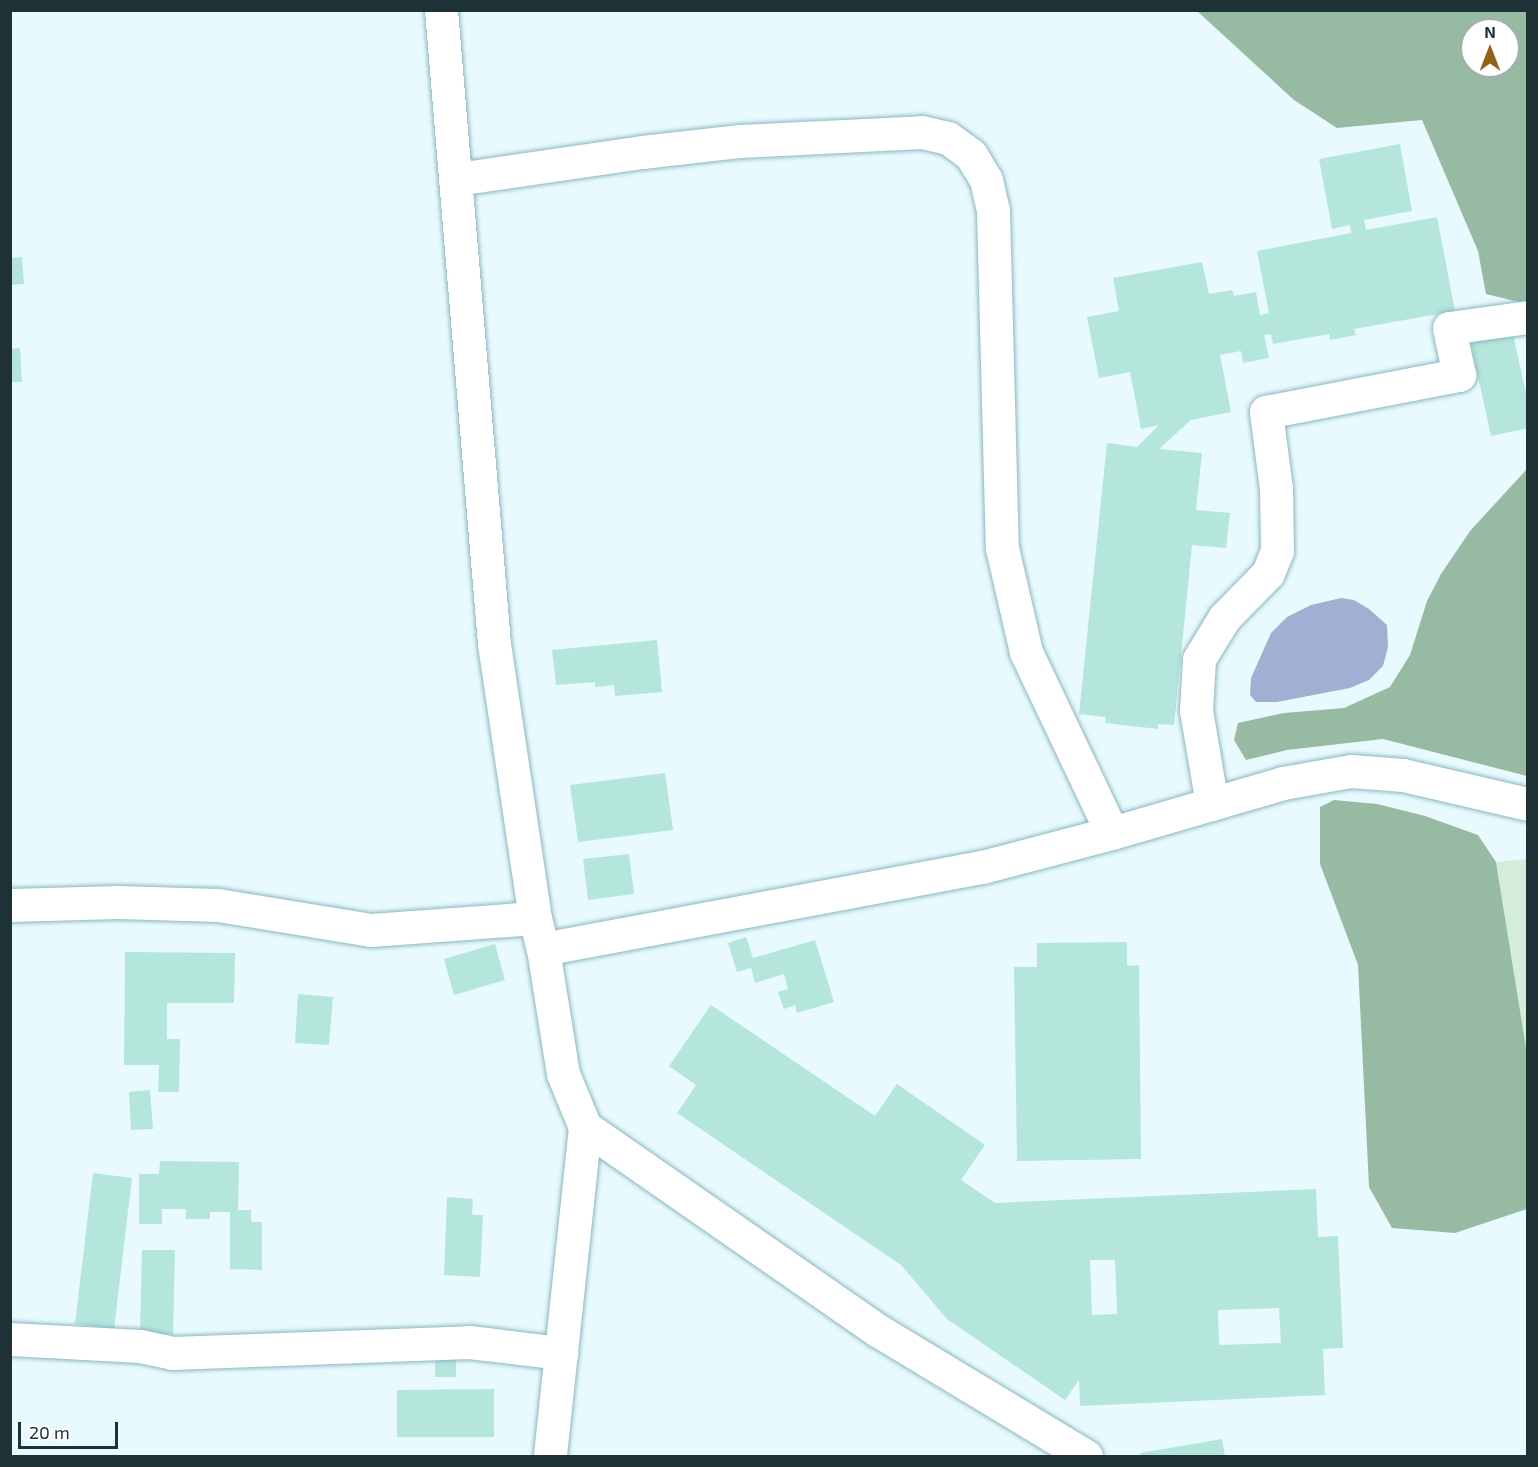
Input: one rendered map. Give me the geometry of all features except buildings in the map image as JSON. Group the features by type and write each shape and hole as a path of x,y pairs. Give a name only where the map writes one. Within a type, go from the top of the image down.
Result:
{"street":[{"path":"441,10 457,179 494,644 535,918 543,949 563,1074 585,1126 550,1456"},
{"path":"457,179 642,152 740,141 922,132 948,138 971,155 986,180 993,211 1002,548 1026,651 1112,833"},
{"path":"1212,804 1196,710 1199,659 1224,618 1268,573 1277,551 1276,489 1266,411 1459,375 1449,328 1527,317"},
{"path":"543,949 982,867 1112,833 1283,783 1351,771 1403,775 1527,804"},
{"path":"10,905 118,902 219,905 371,930 535,918"},
{"path":"585,1126 877,1330 1086,1456"},
{"path":"10,1339 140,1346 172,1353 469,1342 561,1353"}],"green space":[{"path":"1197,11 1527,11 1527,304 1486,294 1478,251 1422,120 1337,128 1294,100"},
{"path":"1527,469 1527,776 1383,739 1287,750 1246,760 1234,740 1238,723 1284,713 1344,708 1390,687 1410,655 1427,601 1441,574 1470,531"},
{"path":"1334,800 1377,804 1425,816 1478,835 1496,862 1527,1054 1527,1209 1455,1233 1392,1228 1369,1187 1358,965 1320,864 1320,807"},
{"path":"1528,859 1527,1054 1496,862"}],"water":[{"path":"1341,598 1354,600 1369,609 1387,625 1388,647 1383,666 1369,680 1350,688 1277,702 1256,702 1250,695 1251,678 1271,633 1287,617 1311,605"}]}
